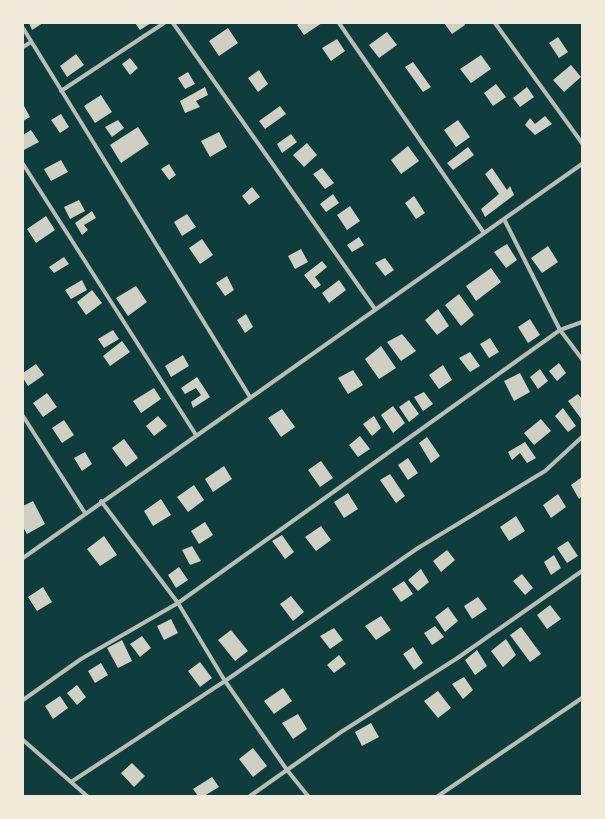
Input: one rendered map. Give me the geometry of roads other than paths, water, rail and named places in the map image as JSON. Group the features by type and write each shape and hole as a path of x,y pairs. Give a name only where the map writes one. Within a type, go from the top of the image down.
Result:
{"street":[{"path":"61,91 164,23"},
{"path":"173,23 375,309"},
{"path":"338,23 484,233"},
{"path":"496,23 582,143"},
{"path":"23,28 250,397"},
{"path":"23,47 31,42"},
{"path":"23,164 196,435"},
{"path":"23,558 101,501 582,164"},
{"path":"504,219 560,330 582,359"},
{"path":"23,700 80,659 178,603 560,330 582,322"},
{"path":"23,416 85,513"},
{"path":"71,782 225,681 418,548 545,471 582,437"},
{"path":"101,501 178,603 225,681 287,770 308,796"},
{"path":"250,796 341,732 456,659 582,571"},
{"path":"438,796 582,698"},
{"path":"23,740 87,796"}]}
